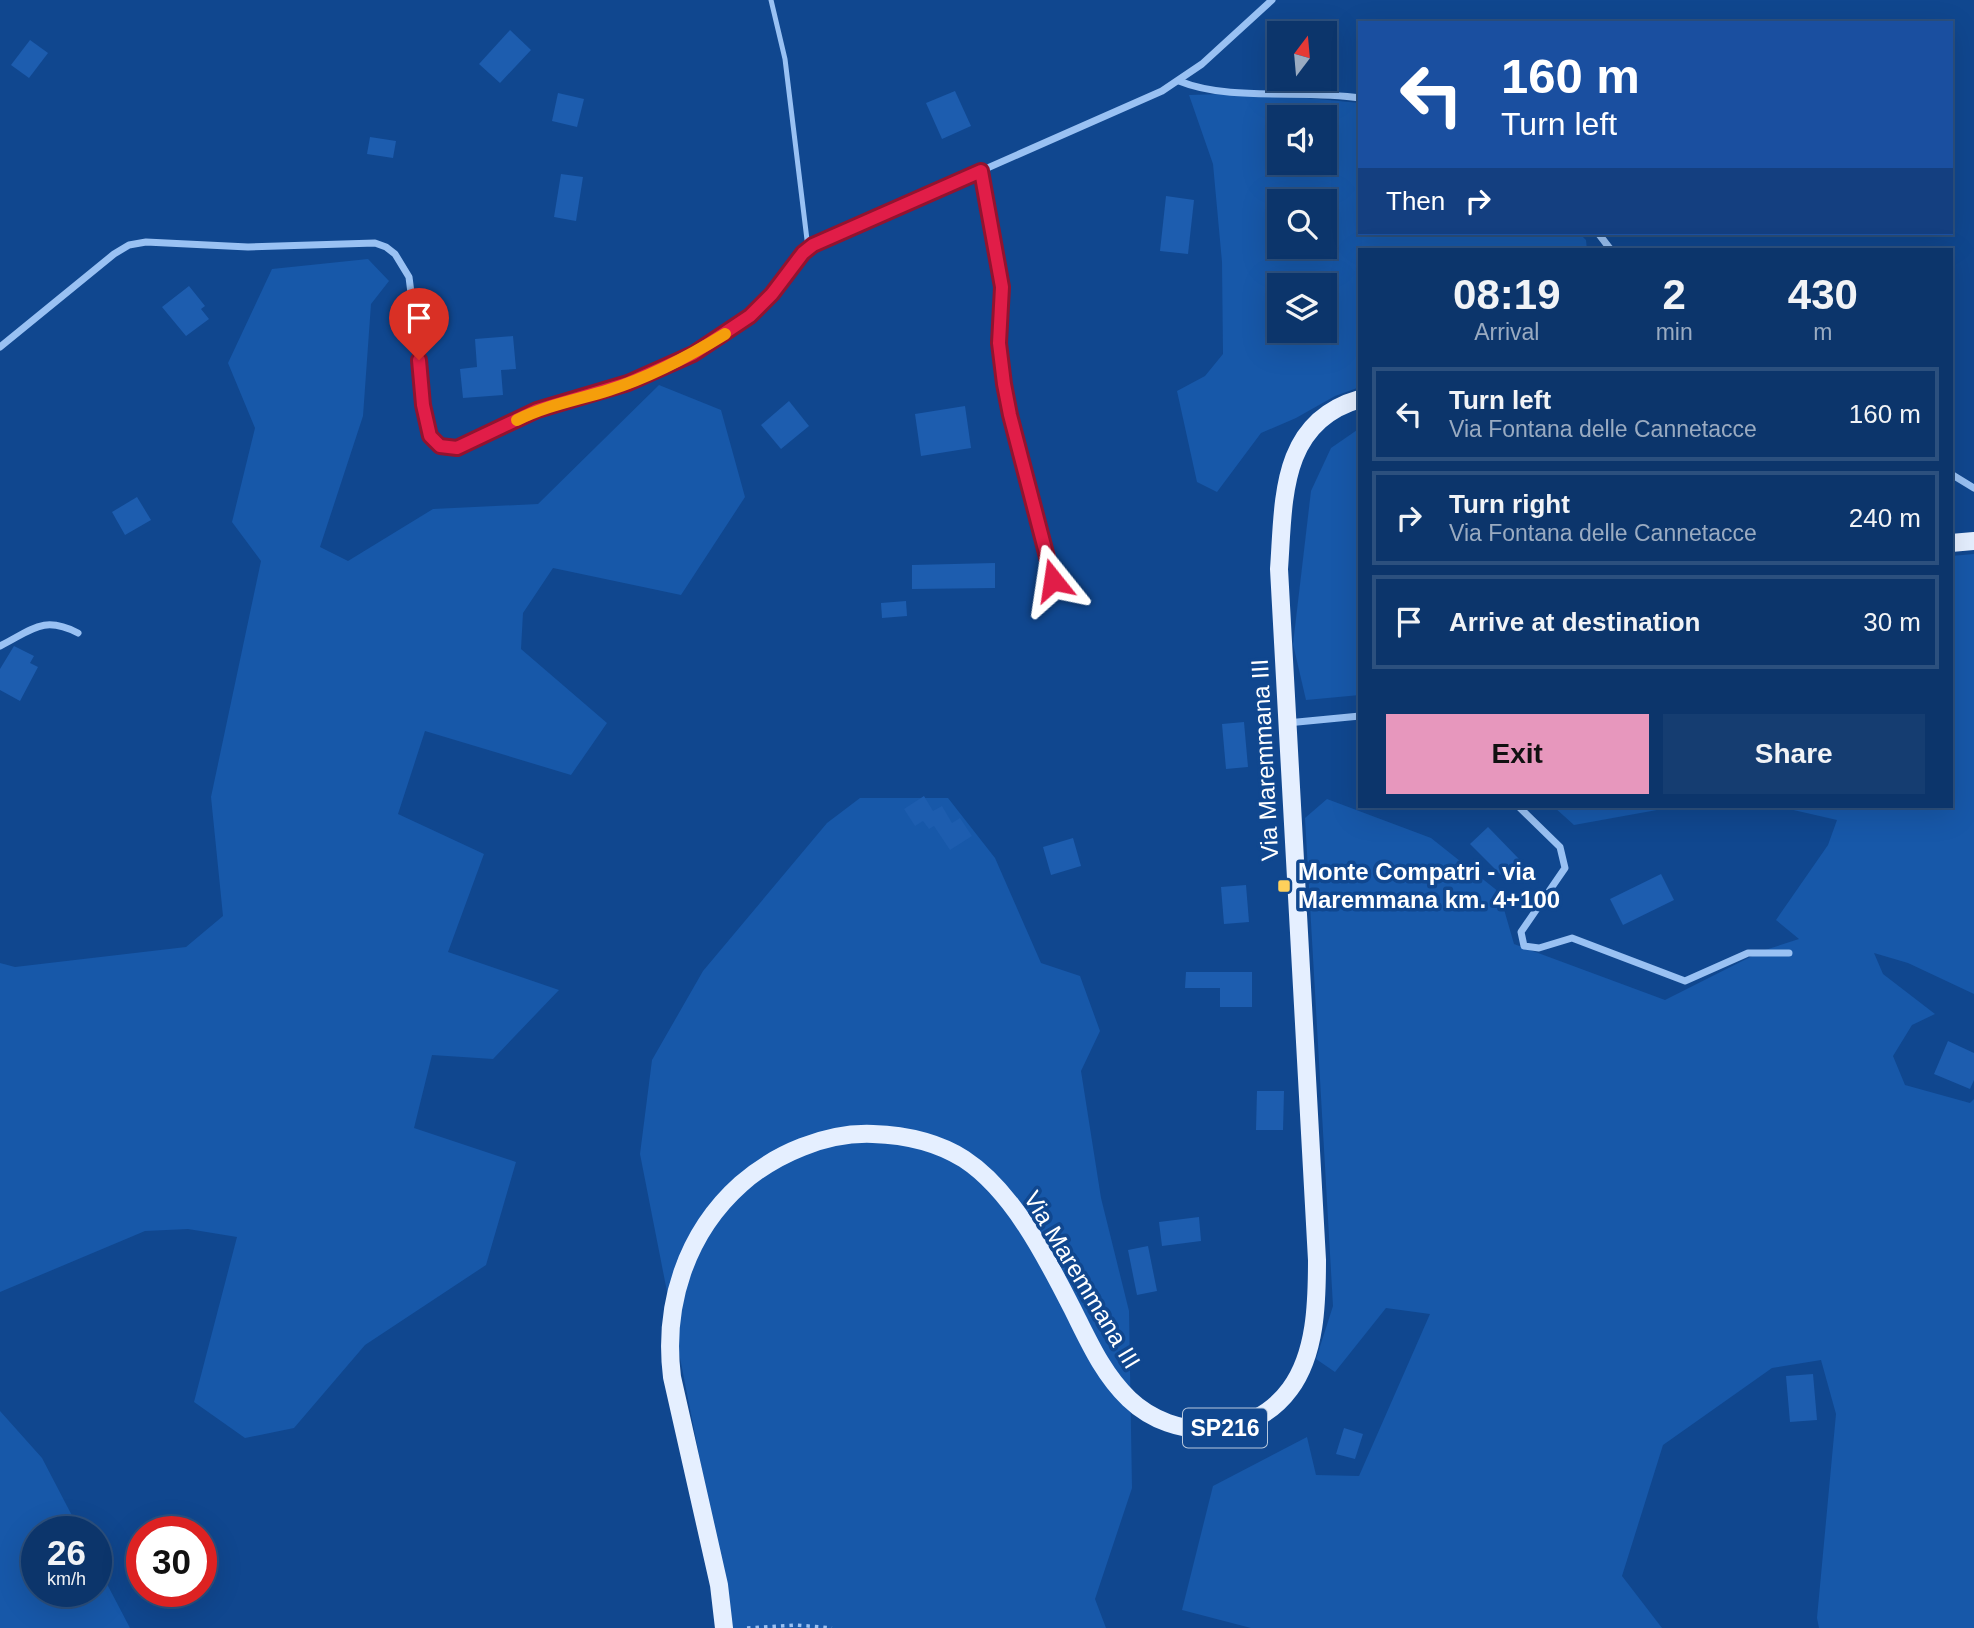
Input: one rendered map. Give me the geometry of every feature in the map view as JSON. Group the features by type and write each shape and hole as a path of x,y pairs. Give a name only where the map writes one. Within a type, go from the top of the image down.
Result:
{"main road":[{"name":"Via Maremmana III","path":"724,1628 719,1585 672,1377 670,1317 680,1276 702,1230 748,1177 794,1151 832,1138 886,1135 930,1143 965,1160 993,1185 1035,1240 1106,1374 1129,1399 1153,1417 1188,1430 1229,1428 1264,1413 1290,1388 1306,1355 1312,1334 1317,1291 1279,569 1287,480 1296,451 1306,435 1335,410 1358,400"},
{"path":"1953,543 1974,541"}],"street":[{"path":"0,347 114,254 129,245 146,242 277,247 375,243 395,254 409,276 430,436 440,446 457,448 537,410 628,383 693,354 750,316 772,294 808,248 1142,100 1179,81 1208,59 1272,0"},
{"path":"1179,81 1216,92 1325,94 1358,98"},
{"path":"981,171 1002,287 999,343 1003,379 1053,580"},
{"path":"1953,475 1974,488"},
{"path":"0,646 46,625 58,624 78,633"},
{"path":"1287,723 1358,716"},
{"path":"1520,808 1560,847 1564,868 1521,932 1524,946 1539,948 1572,938 1685,981 1748,953 1789,953"}],"lane":[{"path":"771,0 785,59 808,248"}],"path":[{"path":"747,1628 796,1625 832,1628"}],"shaded area":[{"path":"1254,93 1358,103 1358,235 1581,235 1586,240 1587,248 1358,248 1358,388 1335,396 1296,418 1261,433 1217,492 1197,482 1177,391 1205,376 1223,354 1222,262 1213,164 1189,95"},
{"path":"368,259 389,281 371,304 363,416 320,547 348,561 433,509 538,504 659,385 721,410 745,497 681,595 553,568 523,613 521,649 607,723 571,775 425,731 398,814 484,854 448,952 559,990 493,1059 432,1055 414,1128 516,1162 486,1265 365,1345 294,1428 245,1438 194,1402 237,1237 188,1229 145,1231 0,1292 0,963 15,967 186,947 223,916 211,797 261,561 232,522 255,428 228,363 272,269"},
{"path":"1358,429 1358,695 1306,700 1293,644 1311,491 1331,448"},
{"path":"1974,554 1974,994 1908,963 1874,953 1883,974 1935,1014 1912,1025 1893,1056 1905,1085 1970,1103 1974,1099 1974,1628 1819,1628 1817,1618 1836,1414 1821,1360 1772,1368 1663,1445 1622,1576 1662,1628 1251,1628 1182,1610 1213,1486 1307,1437 1316,1475 1359,1476 1430,1314 1386,1308 1335,1372 1316,1359 1333,1306 1305,818 1327,799 1431,838 1499,892 1514,944 1665,1000 1762,951 1799,939 1776,920 1828,845 1837,820 1789,809 1657,810 1574,825 1555,808 1953,808 1953,556"},
{"path":"860,798 948,798 995,858 1041,963 1080,976 1100,1031 1081,1071 1101,1198 1129,1311 1132,1488 1095,1599 1106,1628 733,1628 640,1154 652,1060 703,971 827,823"},
{"path":"0,1411 42,1458 72,1516 21,1516 21,1607 112,1607 112,1594 130,1628 0,1628"}],"building":[{"path":"510,30 531,50 500,83 479,64"},
{"path":"30,40 48,53 29,78 11,65"},
{"path":"955,91 971,126 942,139 926,103"},
{"path":"558,93 584,99 577,127 552,121"},
{"path":"370,137 396,141 393,158 367,154"},
{"path":"561,174 583,177 576,221 554,217"},
{"path":"1166,196 1194,200 1188,254 1160,251"},
{"path":"189,286 205,306 201,309 209,319 186,336 162,307"},
{"path":"513,336 516,369 501,370 503,395 463,398 460,369 477,367 475,339"},
{"path":"789,401 809,426 781,449 761,425"},
{"path":"965,406 971,448 921,456 915,414"},
{"path":"137,497 151,520 125,535 112,512"},
{"path":"995,563 995,588 912,589 912,565"},
{"path":"906,601 907,616 882,618 881,603"},
{"path":"14,646 34,656 30,663 38,667 20,701 0,690 0,669"},
{"path":"1244,722 1248,767 1226,769 1222,724"},
{"path":"924,796 933,811 942,806 952,823 960,818 972,836 950,850 934,826 929,829 923,821 915,826 904,809"},
{"path":"1488,827 1519,859 1502,876 1470,844"},
{"path":"1073,838 1081,866 1051,875 1043,847"},
{"path":"1661,874 1674,900 1623,925 1610,899"},
{"path":"1246,885 1249,922 1224,924 1221,887"},
{"path":"1186,972 1252,972 1252,1007 1220,1007 1220,988 1185,988"},
{"path":"1948,1041 1974,1053 1974,1080 1970,1089 1934,1074"},
{"path":"1257,1091 1284,1091 1283,1130 1256,1130"},
{"path":"1199,1217 1201,1241 1162,1246 1159,1222"},
{"path":"1148,1246 1157,1291 1137,1295 1128,1250"},
{"path":"1813,1374 1817,1420 1790,1422 1786,1376"},
{"path":"1344,1428 1363,1434 1355,1459 1336,1454"}],"slow traffic":[{"path":"517,420 548,406 608,390 658,371 725,334"}],"place":[{"name":"Monte Compatri - via Maremmana km. 4+100","path":"1284,886"}],"route":[{"path":"419,360 423,405 430,436 440,446 457,448 537,410 628,383 693,354 750,316 772,294 803,253 813,245 981,171 1002,287 1000,362 1010,415 1053,580"}]}
